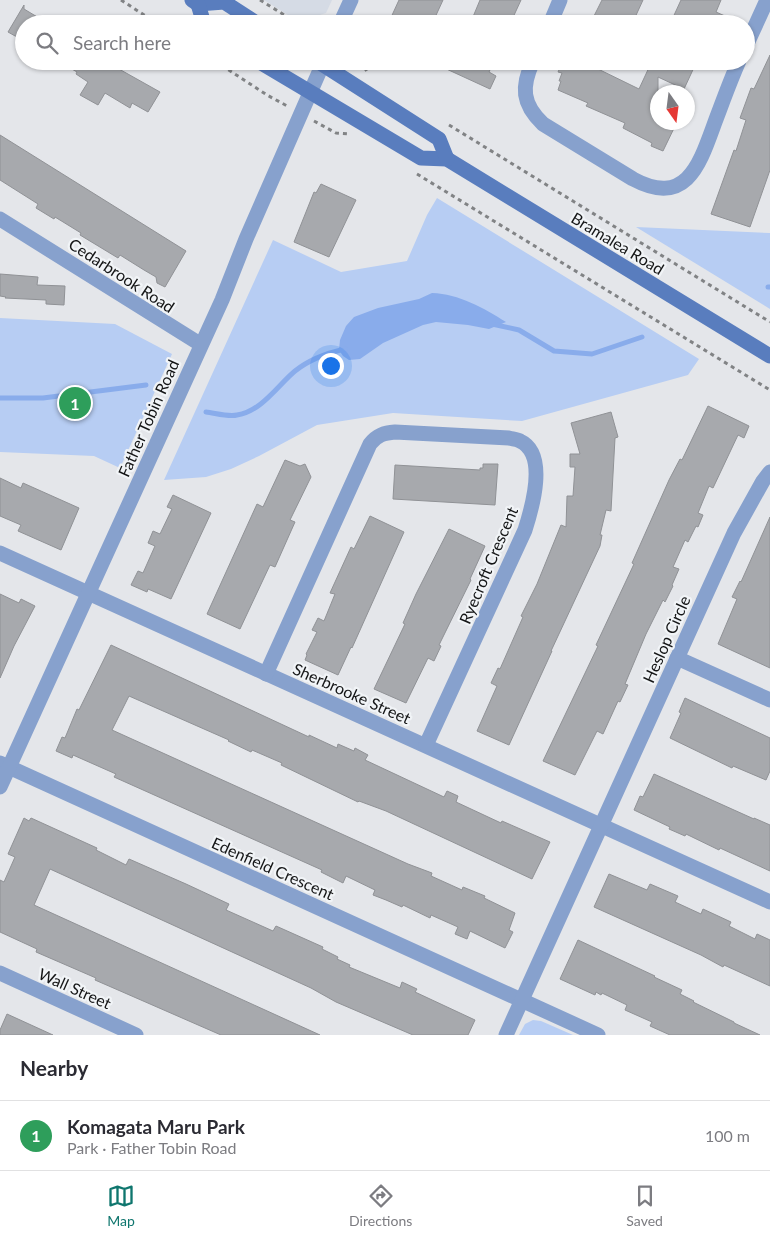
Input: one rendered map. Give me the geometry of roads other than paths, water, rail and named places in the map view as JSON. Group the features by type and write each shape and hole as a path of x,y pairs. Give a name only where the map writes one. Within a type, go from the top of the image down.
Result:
{"main road":[{"path":"200,15 195,2 224,2 244,15"},
{"name":"Bramalea Road","path":"273,70 421,158 447,159 770,356"},
{"path":"333,70 439,139 447,159"}],"street":[{"path":"344,15 350,0"},
{"path":"554,15 560,0"},
{"path":"755,26 767,0"},
{"name":"Father Tobin Road","path":"0,787 5,766 88,593 200,344 222,300 318,70"},
{"path":"528,70 524,88 529,107 543,124 647,187 667,188 681,183 692,175 700,163 735,70"},
{"name":"Cedarbrook Road","path":"0,219 200,344"},
{"path":"0,233 26,234"},
{"name":"Ryecroft Crescent","path":"266,674 370,444 376,437 384,433 395,432 509,438 520,441 528,447 534,458 536,474 532,509 525,530 426,745"},
{"name":"Heslop Circle","path":"506,1035 734,533 770,472"},
{"name":"Sherbrooke Street","path":"0,553 601,825"},
{"path":"677,658 770,700"},
{"name":"Edenfield Crescent","path":"5,766 598,1035"},
{"path":"601,825 770,902"},
{"name":"Wall Street","path":"0,973 136,1035"}],"water":[{"path":"432,293 461,299 480,307 506,322 489,329 436,322 423,325 383,343 360,359 349,360 339,350 340,340 346,326 354,317 378,308 419,299"}],"waterway":[{"path":"492,324 519,330 554,351 592,354 642,337"},
{"path":"206,412 230,416 246,413 262,403 307,363 332,352 345,349"},
{"path":"0,398 43,398 146,385"}],"place":[{"name":"Komagata Maru Park","path":"75,403"}]}
